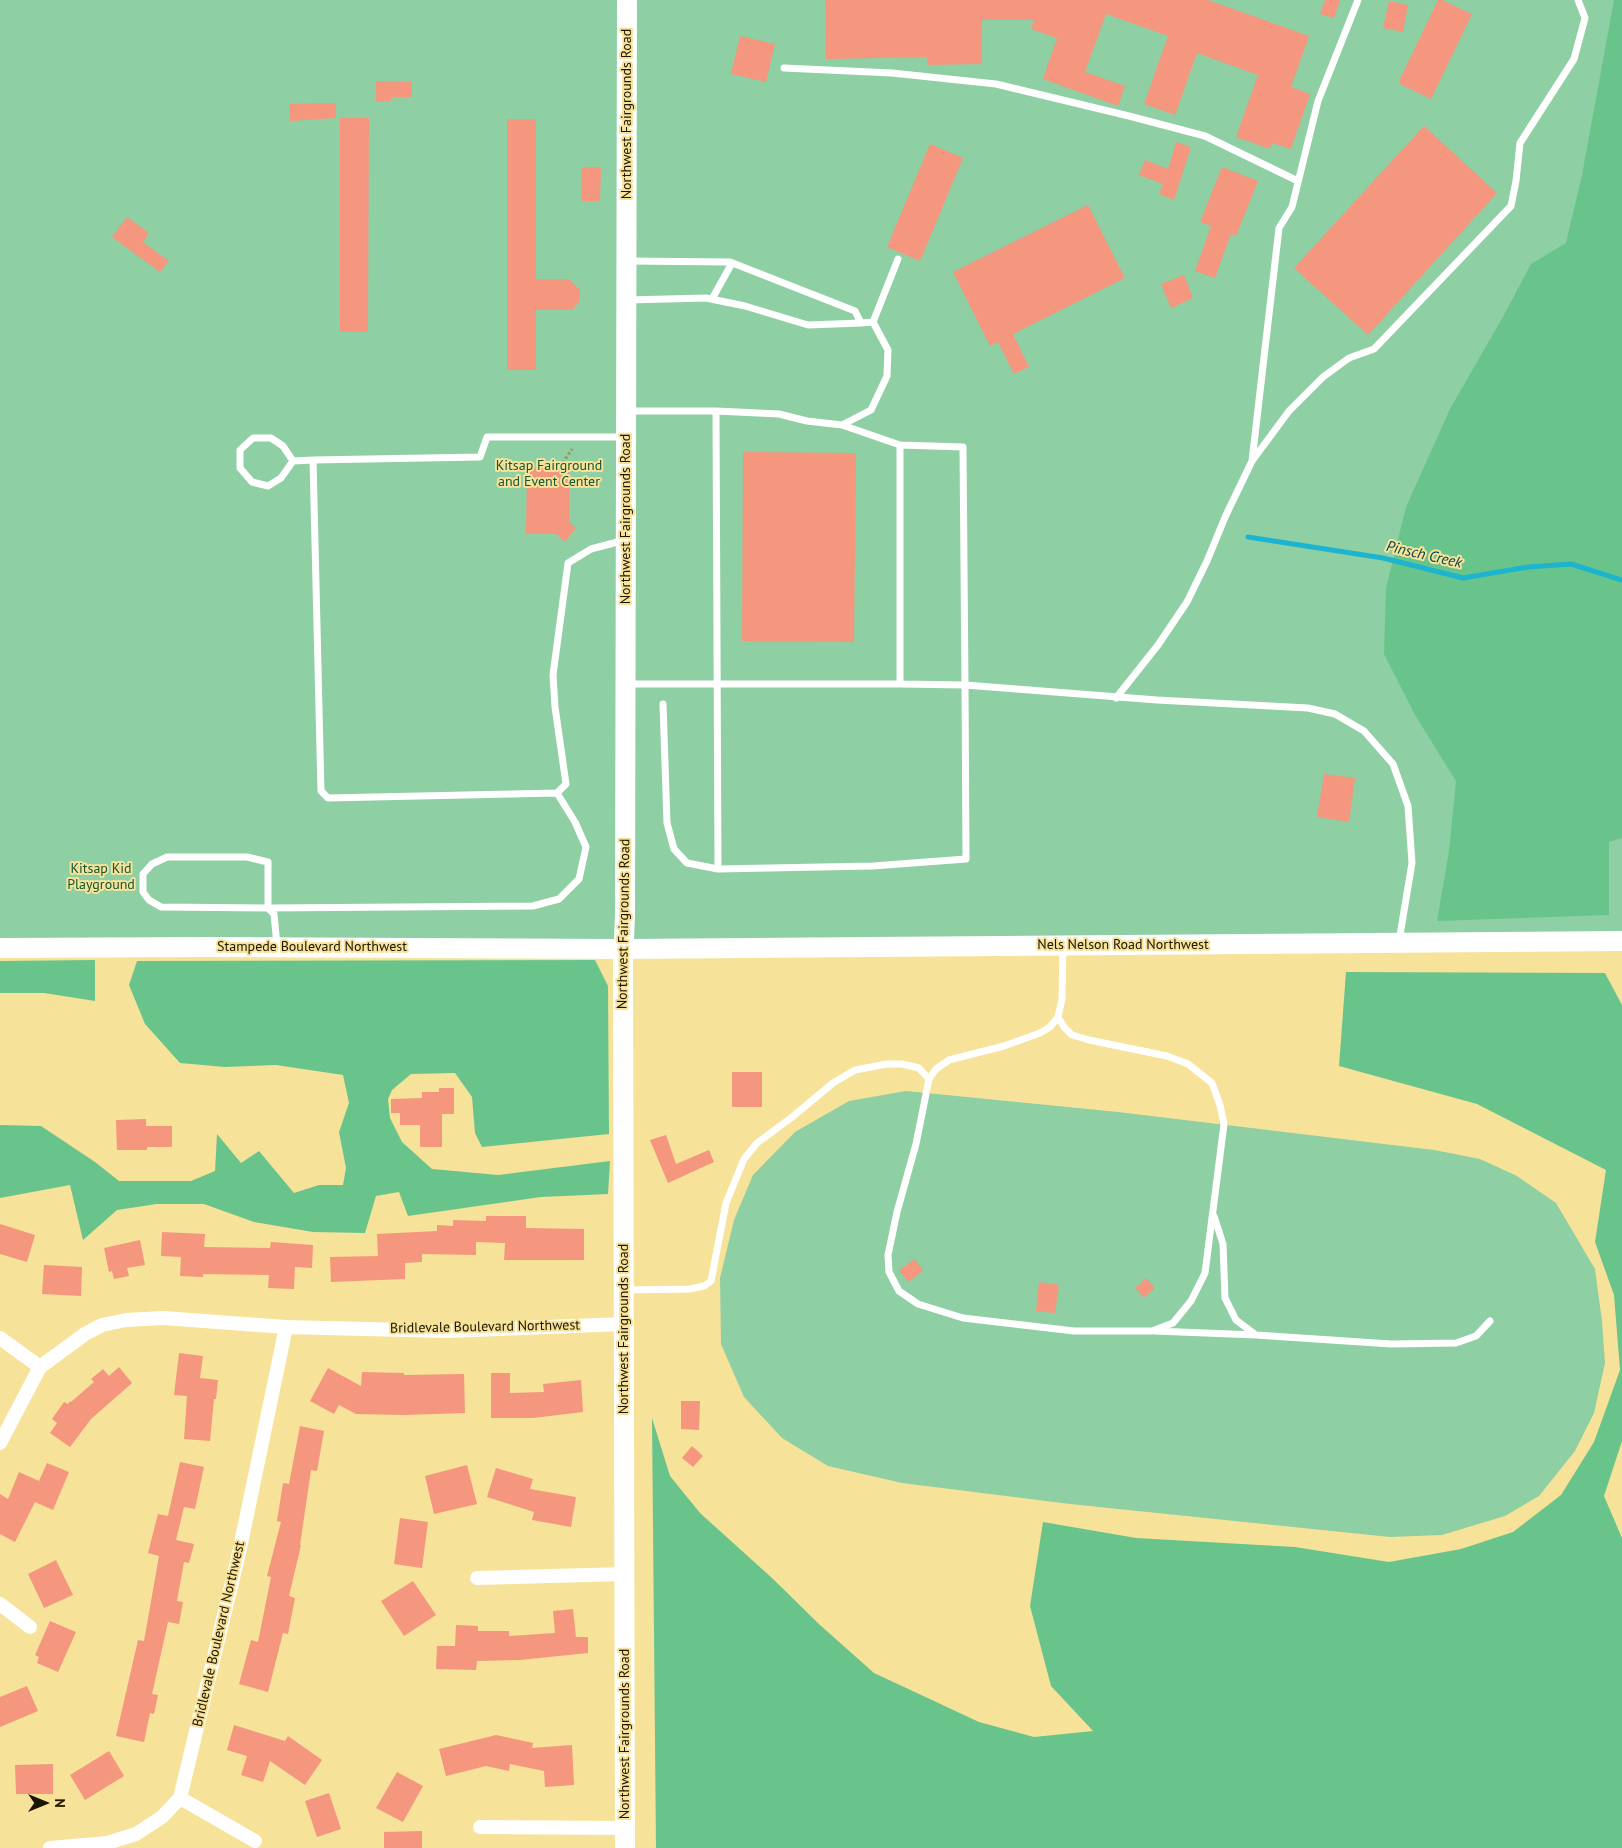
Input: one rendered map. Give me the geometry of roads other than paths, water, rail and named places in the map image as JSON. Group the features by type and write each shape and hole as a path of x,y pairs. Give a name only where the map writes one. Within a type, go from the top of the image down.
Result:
{"main road":[{"name":"Northwest Fairgrounds Road","path":"625,1848 624,949 627,0"},
{"name":"Nels Nelson Road Northwest","path":"624,949 1622,941"},
{"name":"Stampede Boulevard Northwest","path":"0,948 624,949"}],"street":[{"name":"Bridlevale Boulevard Northwest","path":"0,1443 40,1367 85,1334 102,1325 126,1320 163,1318 286,1327 448,1330 624,1324"},
{"name":"Bridlevale Boulevard Northwest","path":"180,1798 238,1553 286,1327"},
{"path":"0,1338 40,1367"},
{"path":"477,1578 625,1574"},
{"path":"0,1604 30,1627"},
{"path":"50,1848 108,1843 136,1834 162,1817 180,1798 255,1841"},
{"path":"480,1827 625,1828"}],"lane":[{"path":"1252,462 1278,228 1292,207 1318,101 1358,0"},
{"path":"1116,698 1158,645 1187,602 1252,462 1289,412 1323,377 1349,358 1374,349 1511,206 1520,143 1574,59 1585,18 1578,0"},
{"path":"784,68 892,73 996,84 1205,136 1298,181"},
{"path":"842,425 871,410 887,376 888,350 873,322 898,259"},
{"path":"627,261 732,263 854,311 861,323"},
{"path":"712,300 732,263"},
{"path":"627,300 712,300 745,306 808,325 873,322"},
{"path":"626,411 716,411 780,414 807,421 842,425 900,445 963,447 966,859 874,866 718,869 687,863 674,849 667,822 663,704"},
{"path":"716,411 718,869"},
{"path":"293,461 480,457 487,437 626,437"},
{"path":"253,438 271,438 283,446 293,461 281,478 268,486 252,482 240,468 240,450 253,438"},
{"path":"900,445 900,684"},
{"path":"313,460 321,791 328,798 557,794 566,784 555,707 553,674 568,563 592,549 626,540"},
{"path":"625,684 900,684 965,686 1116,698 1308,708 1335,714 1364,731 1393,764 1408,806 1412,862 1399,943"},
{"path":"277,947 274,914 268,908 268,862 247,857 167,857 152,864 143,874 143,892 149,900 161,907 268,908 533,906 559,899 579,879 586,847 575,822 557,794"},
{"path":"1064,946 1062,999 1058,1017 1050,1026 1040,1033 1004,1046 949,1060 936,1069 929,1079 916,1144 888,1255 889,1272 899,1291 918,1304 963,1318 1074,1331 1152,1331 1256,1335 1391,1344 1456,1343 1476,1336 1490,1320"},
{"path":"1058,1017 1072,1035 1188,1064 1212,1083 1220,1105 1224,1124 1205,1273 1194,1294 1172,1323 1152,1331"},
{"path":"624,1290 690,1289 704,1286 710,1280 726,1203 734,1178 744,1159 757,1142 792,1118 833,1083 855,1070 887,1064 902,1064 919,1068 929,1079"},
{"path":"1213,1213 1223,1244 1225,1298 1236,1320 1256,1335"}],"waterway":[{"name":"Pinsch Creek","path":"1248,537 1383,558 1463,578 1528,567 1571,564 1622,580"}],"park label":[{"name":"Kitsap Fairground and Event Center","path":"549,474"},
{"name":"Kitsap Kid Playground","path":"101,878"}]}
